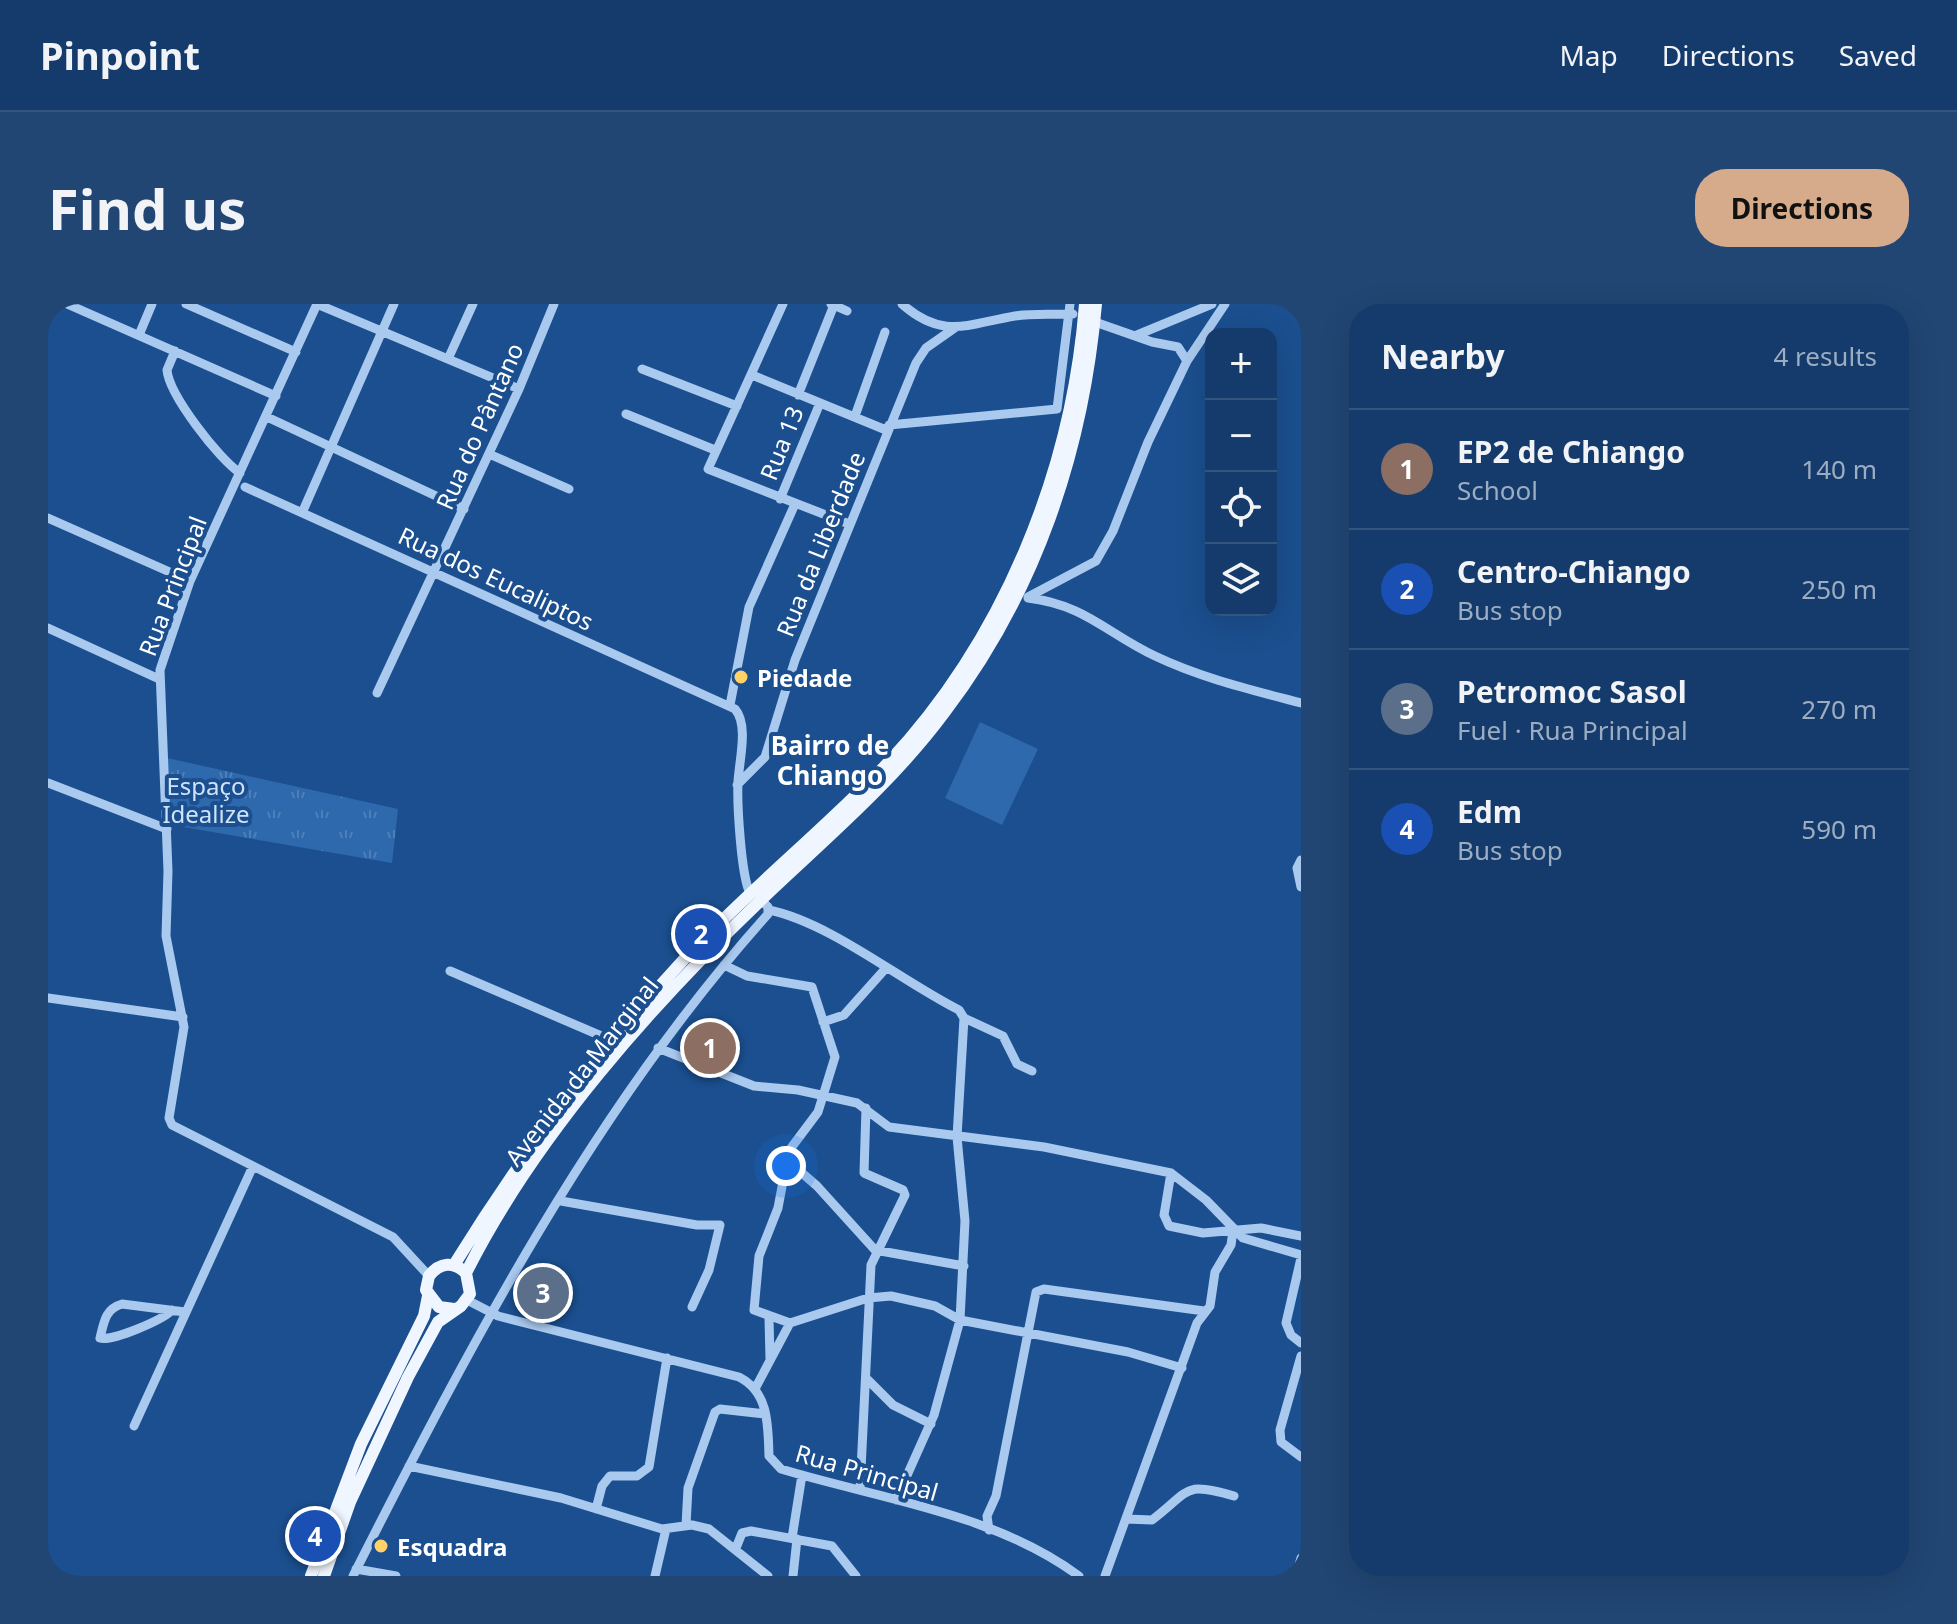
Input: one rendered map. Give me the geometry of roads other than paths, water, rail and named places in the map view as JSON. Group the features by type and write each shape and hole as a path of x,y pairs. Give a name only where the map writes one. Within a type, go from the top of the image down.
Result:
{"main road":[{"name":"Avenida da Marginal","path":"466,1273 499,1214 607,1065 687,973 889,779 972,676 1022,596 1052,516 1080,419 1096,304"},
{"name":"Avenida da Marginal","path":"454,1265 526,1154 613,1041 688,955 760,901 812,837 911,737 941,698 989,625 1035,525 1062,448 1084,309"},
{"path":"311,1576 361,1444 424,1316 429,1276 442,1265 454,1265 466,1273 471,1286 467,1300 438,1322 425,1344 383,1427 324,1576"},
{"path":"428,1296 439,1307 454,1309"}],"street":[{"path":"67,304 90,308 139,335 276,396"},
{"path":"139,335 152,304"},
{"path":"186,304 296,352"},
{"path":"317,304 519,389"},
{"name":"Rua Principal","path":"317,304 190,581 177,612 159,679 167,829 166,936 184,1036 170,1123 393,1237 429,1276"},
{"path":"302,513 394,304"},
{"path":"448,359 473,304"},
{"path":"783,304 708,469 845,522"},
{"path":"798,395 832,304 847,311"},
{"path":"902,304 927,322 956,327 1019,315 1084,309"},
{"path":"1040,304 1045,315"},
{"path":"1137,335 1212,304"},
{"path":"1022,596 1096,561 1113,531 1148,442 1187,361 1225,304"},
{"name":"Rua do Pântano","path":"377,693 519,389 551,305"},
{"path":"752,375 888,427 1057,409 1070,309"},
{"path":"1095,322 1152,342 1178,347 1187,361"},
{"name":"Rua da Liberdade","path":"737,785 765,757 795,660 845,522 921,354 956,327"},
{"path":"855,416 885,332"},
{"path":"175,351 167,370 171,384 221,455 239,475 245,487 231,490"},
{"path":"642,369 737,406"},
{"name":"Rua 13","path":"780,499 820,403"},
{"path":"626,414 715,450"},
{"path":"267,417 464,509"},
{"path":"489,454 569,489"},
{"name":"Rua dos Eucaliptos","path":"245,487 730,705"},
{"path":"795,504 749,607 730,705 742,719 737,785 744,876 760,901 886,968 959,1010 964,1018 1003,1036 1017,1064 1032,1071"},
{"path":"48,518 190,581"},
{"path":"1022,596 1071,606 1156,657 1225,683 1301,703"},
{"path":"48,628 159,679"},
{"path":"48,783 167,829"},
{"path":"1301,860 1297,868 1301,887"},
{"path":"396,1576 354,1572 493,1314 561,1201 658,1048 724,965 760,901"},
{"path":"724,965 747,976 812,987 835,1057 818,1112 791,1148 787,1160 778,1208 759,1256 754,1310 769,1318 790,1323 868,1298 891,1296 926,1303 960,1320 1128,1352 1182,1368"},
{"path":"823,1022 844,1015 886,968"},
{"path":"450,971 613,1041"},
{"path":"48,998 183,1017"},
{"path":"896,1500 931,1424 960,1320 965,1221 957,1137 964,1018"},
{"path":"658,1048 754,1086 823,1095 866,1108 889,1127"},
{"path":"860,1490 868,1380 868,1298 875,1250 905,1195 903,1190 864,1173 866,1108"},
{"path":"865,1124 1055,1149 1171,1173 1206,1200 1232,1229 1252,1242 1301,1257 1286,1323 1291,1335 1301,1343"},
{"path":"787,1160 817,1186 875,1250 964,1266"},
{"path":"134,1426 253,1166"},
{"path":"1171,1173 1164,1215 1169,1226 1203,1233 1261,1228 1301,1236"},
{"path":"561,1201 697,1225 720,1225 709,1270 692,1307"},
{"path":"1105,1576 1204,1311 1212,1300 1215,1272 1228,1253 1232,1229"},
{"path":"1228,1253 1252,1242"},
{"path":"989,1530 987,1516 996,1496 1036,1292 1040,1289 1204,1311"},
{"path":"467,1300 493,1314 739,1377 756,1387 790,1323"},
{"path":"172,1310 162,1318 113,1338 100,1338 107,1312 117,1305 172,1310 185,1312"},
{"path":"769,1318 770,1362"},
{"path":"1301,1356 1280,1430 1281,1442 1301,1457"},
{"path":"596,1509 602,1486 610,1476 637,1476 649,1467 667,1358"},
{"path":"868,1380 893,1405 931,1424"},
{"name":"Rua Principal","path":"756,1387 765,1414 772,1460 781,1469 896,1500 989,1530 1034,1547 1079,1576"},
{"path":"686,1525 688,1488 715,1412 720,1409 765,1414"},
{"path":"409,1466 596,1509 666,1529 686,1525 709,1529 768,1576"},
{"path":"793,1576 802,1475"},
{"path":"1126,1519 1152,1520 1185,1492 1199,1486 1234,1496"},
{"path":"655,1576 666,1529"},
{"path":"736,1548 740,1535 745,1531 835,1548 856,1576"},
{"path":"1296,1576 1301,1558"}],"place":[{"name":"Piedade","path":"741,677"},
{"name":"Centro-Chiango","path":"701,934"},
{"name":"EP2 de Chiango","path":"710,1048"},
{"name":"Petromoc Sasol","path":"543,1293"},
{"name":"Edm","path":"315,1536"},
{"name":"Esquadra","path":"381,1546"}],"district":[{"name":"Bairro de Chiango","path":"830,760"}],"park label":[{"name":"Espaço Idealize","path":"206,799"}]}
